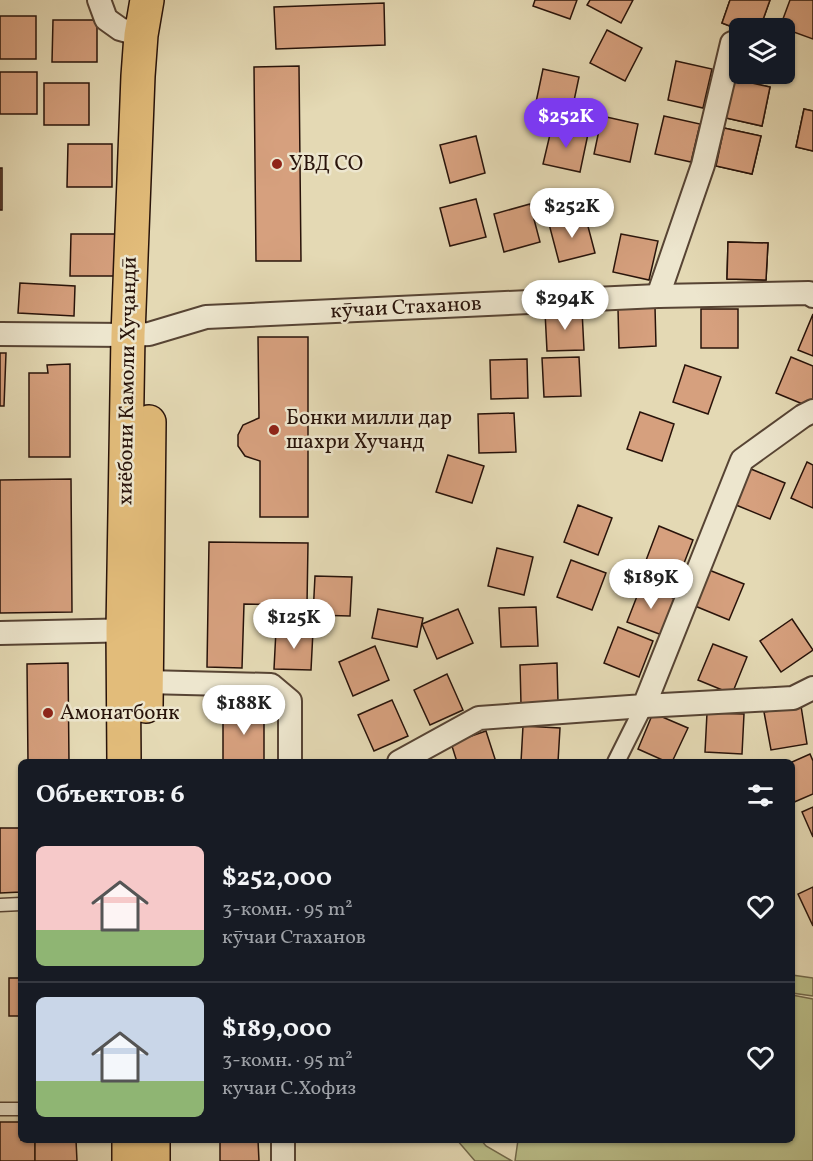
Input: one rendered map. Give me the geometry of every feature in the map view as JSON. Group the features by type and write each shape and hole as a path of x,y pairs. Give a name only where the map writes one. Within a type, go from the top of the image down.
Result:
{"main road":[{"name":"хиёбони Камоли Хуҷандӣ","path":"124,759 135,630 141,35 147,0"},
{"name":"хиёбони Камоли Хуҷандӣ","path":"139,335 157,39 163,0"},
{"name":"хиёбони Камоли Хуҷандӣ","path":"135,630 146,682 147,759"},
{"path":"129,1143 129,1161"},
{"path":"153,1143 153,1161"}],"street":[{"path":"99,0 106,19 120,29 141,35"},
{"path":"658,296 703,165 729,56"},
{"name":"кӯчаи Стаханов","path":"0,334 139,335 206,317 812,290"},
{"path":"618,759 644,706 742,460 813,411"},
{"path":"0,633 135,630"},
{"path":"146,682 271,685 290,701 290,759"},
{"path":"404,759 479,718 793,698 813,688"},
{"path":"283,1143 283,1161"}],"lane":[{"path":"0,904 18,904"},
{"path":"0,1109 18,1109"}],"green space":[{"path":"795,975 813,978 813,996 795,993"},
{"path":"795,996 813,999 813,1161 515,1161 518,1143 795,1143"},
{"path":"460,1143 484,1143 512,1161 475,1161"}],"building":[{"path":"535,0 577,0 570,19 533,6"},
{"path":"590,0 633,0 621,23 587,5"},
{"path":"730,0 770,0 764,18 729,18 729,26 722,23"},
{"path":"730,0 770,0 764,18 729,18 729,26 722,23"},
{"path":"790,0 813,0 813,39 795,32 795,18 783,18"},
{"path":"384,3 385,45 276,49 274,7"},
{"path":"0,16 36,16 36,59 0,59"},
{"path":"53,20 97,20 97,62 52,62"},
{"path":"607,30 642,48 625,81 590,63"},
{"path":"676,61 712,69 703,108 668,100"},
{"name":"УВД СО","path":"299,66 301,261 256,261 254,67"},
{"path":"543,69 579,77 571,115 535,107"},
{"path":"0,72 37,72 37,114 0,114"},
{"path":"44,83 89,83 89,125 44,125"},
{"path":"733,84 756,84 770,87 762,126 726,118"},
{"path":"733,84 756,84 770,87 762,126 726,118"},
{"path":"804,109 813,111 813,151 796,147"},
{"path":"804,109 813,111 813,151 796,147"},
{"path":"602,116 638,124 630,162 594,154"},
{"path":"664,116 700,124 691,162 655,154"},
{"path":"552,126 588,134 580,172 543,164"},
{"path":"724,128 761,136 752,174 716,166"},
{"path":"724,128 761,136 752,174 716,166"},
{"path":"476,136 485,173 450,183 440,145"},
{"path":"68,144 112,144 112,187 67,187"},
{"path":"0,168 2,168 2,210 0,210"},
{"path":"476,199 486,237 450,246 440,208"},
{"path":"530,204 540,242 504,252 494,214"},
{"path":"585,215 595,253 559,262 549,224"},
{"path":"71,234 115,234 115,276 70,276"},
{"path":"621,234 658,241 649,280 613,272"},
{"path":"728,242 768,243 766,280 727,279"},
{"path":"728,242 768,243 766,280 727,279"},
{"path":"20,283 75,286 74,316 18,313"},
{"path":"655,307 656,346 619,348 618,309"},
{"path":"701,309 738,309 738,348 701,348"},
{"path":"582,310 584,350 547,351 545,312"},
{"path":"813,314 813,356 798,350"},
{"name":"Бонки милли дар шахри Хучанд","path":"258,337 308,337 308,517 260,517 260,461 245,456 238,446 238,435 243,425 259,418"},
{"path":"0,353 6,353 4,406 0,406"},
{"path":"579,357 581,396 544,397 542,358"},
{"path":"791,357 813,366 813,400 810,407 776,393"},
{"path":"527,359 528,398 491,399 490,360"},
{"path":"70,364 70,457 29,457 29,373 48,373 47,365"},
{"path":"685,365 721,377 708,414 673,402"},
{"path":"640,412 674,424 662,461 627,449"},
{"path":"514,413 516,452 479,453 478,414"},
{"path":"448,455 484,466 472,503 436,492"},
{"path":"807,462 813,465 813,508 791,498"},
{"path":"751,469 785,483 770,519 736,505"},
{"path":"71,479 72,612 0,613 0,480"},
{"path":"578,505 612,518 598,555 564,542"},
{"path":"659,526 693,540 679,576 645,563"},
{"path":"209,542 308,543 307,605 244,604 242,668 207,667"},
{"path":"497,548 533,557 524,595 488,586"},
{"path":"571,560 606,573 592,610 557,597"},
{"path":"709,570 744,584 729,620 695,606"},
{"path":"315,576 352,577 350,616 313,615"},
{"path":"641,586 676,599 662,635 627,622"},
{"path":"536,607 538,646 501,647 499,608"},
{"path":"378,609 423,618 417,647 372,638"},
{"path":"458,609 473,643 437,659 422,624"},
{"path":"792,619 813,650 781,672 760,641"},
{"path":"618,627 653,641 639,677 604,663"},
{"path":"276,630 313,631 311,670 274,669"},
{"path":"713,644 747,657 732,694 698,680"},
{"path":"375,646 389,680 353,696 339,662"},
{"name":"Амонатбонк","path":"68,663 69,759 28,759 27,664"},
{"path":"557,663 558,702 521,704 520,665"},
{"path":"447,674 463,710 430,725 414,690"},
{"path":"392,700 408,736 374,751 358,715"},
{"path":"801,706 807,744 771,750 764,712"},
{"path":"223,711 264,711 264,759 223,759"},
{"path":"653,713 688,728 673,759 660,759 638,749"},
{"path":"707,713 744,714 742,754 705,752"},
{"path":"523,726 560,728 558,759 521,759"},
{"path":"486,731 495,759 456,759 451,743"},
{"path":"810,754 813,761 813,794 795,802 795,761"},
{"path":"813,807 813,837 802,812"},
{"path":"0,828 18,828 18,892 0,893"},
{"path":"813,887 813,926 798,894"},
{"path":"9,978 18,978 18,1016 9,1016"},
{"path":"0,1122 18,1122 18,1143 35,1143 35,1161 0,1161"},
{"path":"35,1143 76,1143 77,1161 35,1161"},
{"path":"220,1143 258,1143 259,1161 220,1161"}],"place":[{"name":"УВД СО","path":"277,164"},
{"name":"Бонки милли дар шахри Хучанд","path":"274,430"},
{"name":"Амонатбонк","path":"48,713"}]}
